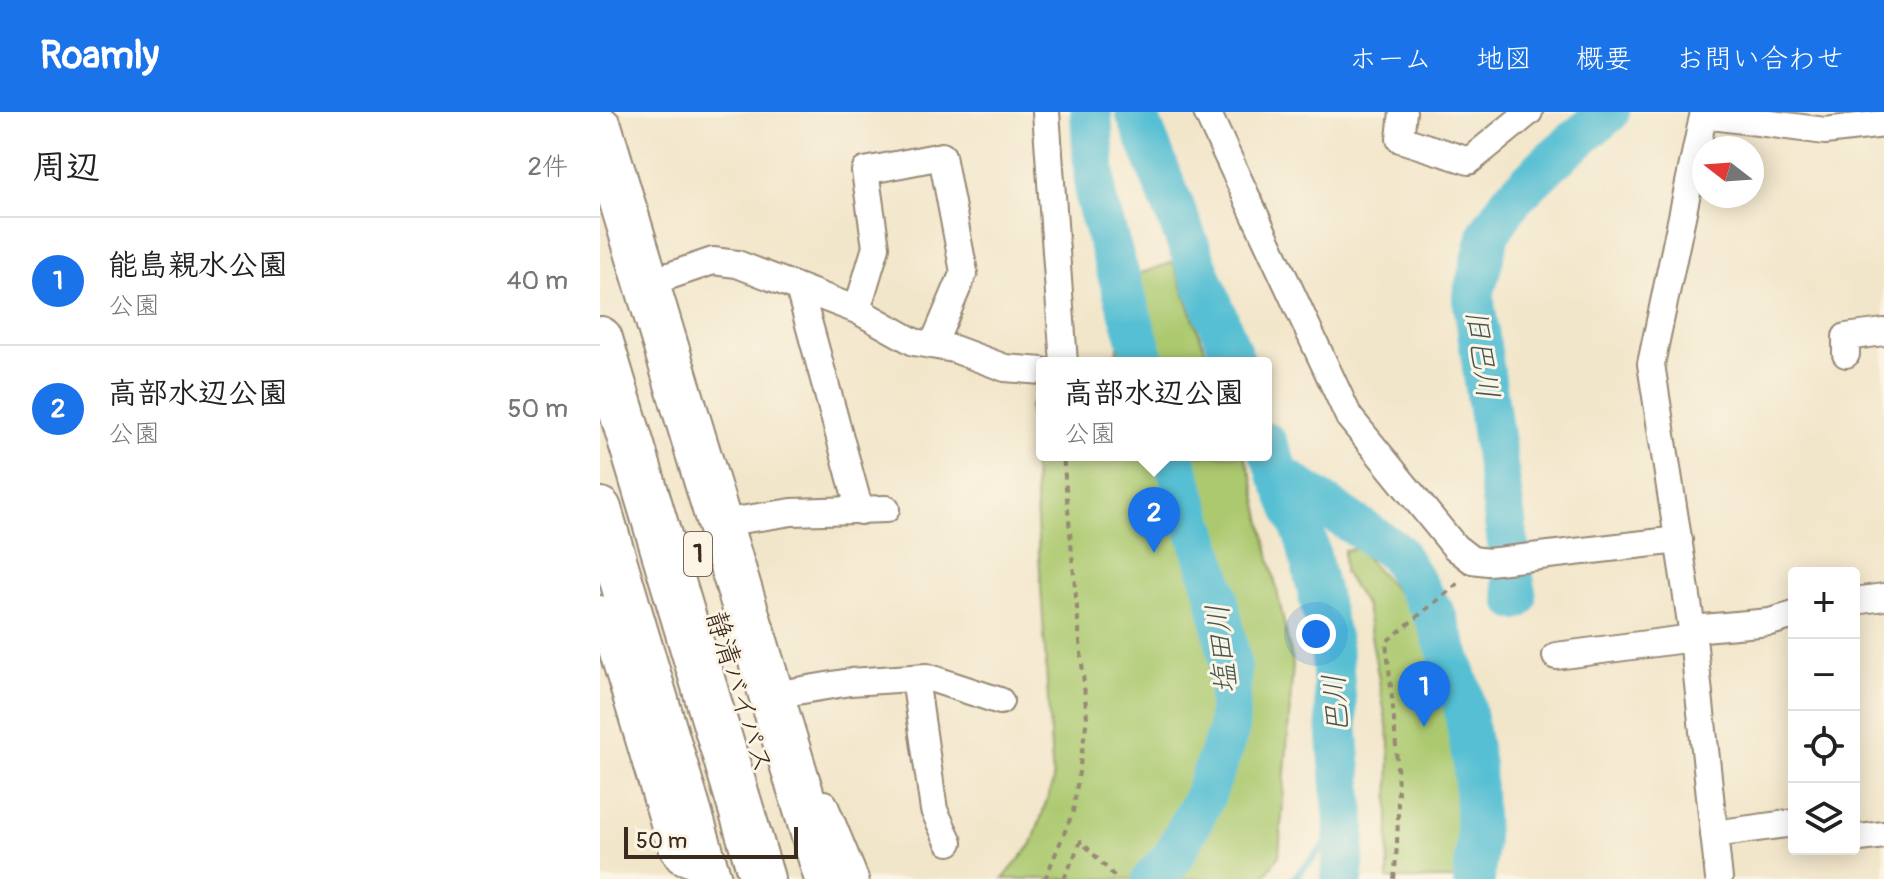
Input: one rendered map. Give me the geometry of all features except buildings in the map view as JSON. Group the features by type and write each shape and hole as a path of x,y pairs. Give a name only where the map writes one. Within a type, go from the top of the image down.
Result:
{"highway":[{"path":"600,129 608,212 810,879"},
{"path":"608,212 827,879"},
{"name":"静清バイパス","path":"608,212 795,879"},
{"name":"静清バイパス","path":"600,339 762,879"},
{"path":"600,439 632,547 702,873"},
{"path":"600,509 702,873"}],"street":[{"path":"614,112 829,822 843,846 855,879"},
{"path":"1046,112 1064,357"},
{"path":"1207,112 1349,417 1455,547 1472,560 1488,562 1679,540"},
{"path":"1403,112 1400,139 1469,161 1529,112"},
{"path":"1719,879 1693,634 1651,364 1704,114 1825,131 1884,124"},
{"path":"857,310 876,247 865,171 942,156 964,272 933,345"},
{"path":"666,277 713,261 737,264 857,310 914,342 954,349 1005,368 1036,371"},
{"path":"799,288 860,511"},
{"path":"1846,354 1846,337 1884,332"},
{"path":"740,520 792,512 886,509"},
{"path":"1860,600 1884,597"},
{"path":"600,609 671,847 702,873"},
{"path":"1556,656 1788,617"},
{"path":"791,692 850,682 927,677 1000,701"},
{"path":"915,678 934,810 949,842"},
{"path":"1714,834 1788,824"}],"path":[{"path":"1045,879 1073,812 1087,718 1064,461"},
{"path":"1394,879 1397,743 1386,642 1449,590"},
{"path":"1064,879 1081,841 1117,879"}],"green space":[{"path":"1173,262 1208,357 1099,357 1117,353 1130,277"},
{"path":"1036,398 1036,461 1246,461 1293,664 1279,856 1262,879 1003,879 1032,844 1053,782 1030,407"},
{"path":"1358,549 1431,629 1459,711 1467,847 1460,879 1388,879 1390,743 1366,607 1344,572 1344,550"}],"waterway":[{"name":"塩田川","path":"1091,112 1096,200 1143,357"},
{"name":"巴川","path":"1136,112 1233,357"},
{"name":"旧巴川","path":"1516,599 1473,296 1489,233 1512,199 1609,112"},
{"name":"巴川","path":"1272,457 1306,539 1331,646 1345,825 1342,879"},
{"name":"塩田川","path":"1153,879 1173,857 1204,797 1228,732 1231,667 1216,592 1175,461"},
{"path":"1278,474 1396,552 1436,617 1461,690 1474,766 1477,840 1474,879"},
{"path":"1293,879 1345,825"}],"place":[{"name":"高部水辺公園","path":"1154,553"},
{"name":"能島親水公園","path":"1424,727"}]}
